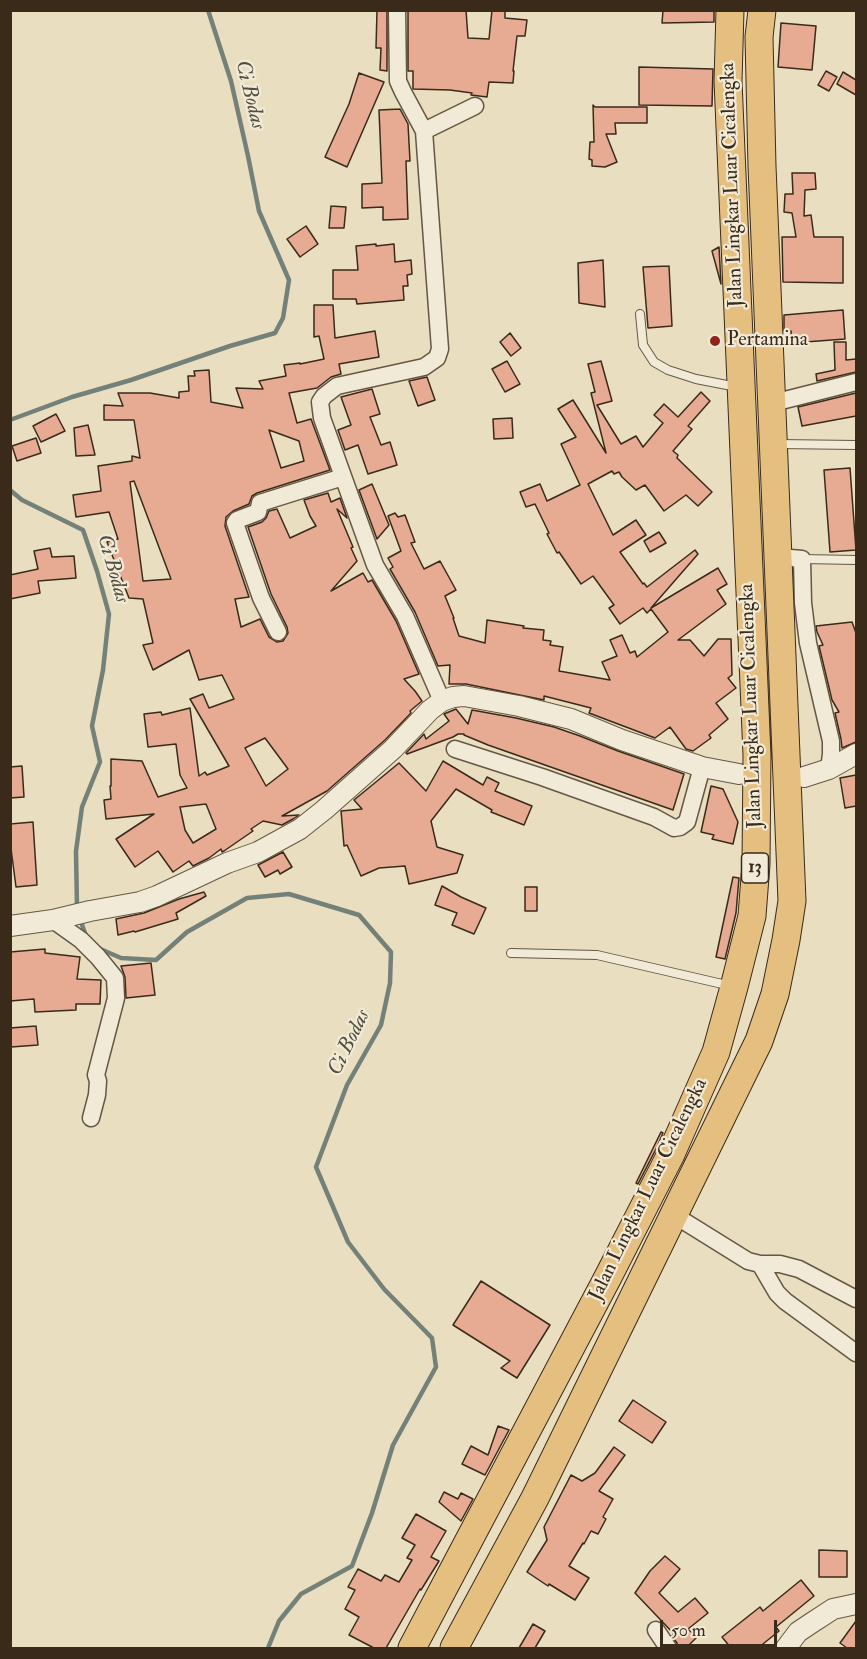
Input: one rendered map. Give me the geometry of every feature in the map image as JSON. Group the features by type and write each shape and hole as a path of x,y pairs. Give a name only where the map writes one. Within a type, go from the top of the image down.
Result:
{"highway":[{"name":"Jalan Lingkar Luar Cicalengka","path":"412,1648 671,1154 716,1052 752,916 756,853 757,755 728,81 730,10"},
{"name":"Jalan Lingkar Luar Cicalengka","path":"454,1648 535,1498 759,1041 775,994 786,940 792,901 790,558 774,444 762,166 759,37 762,10"}],"street":[{"path":"397,10 398,81 424,131 440,349 437,358 424,367 337,386 320,402 322,418 375,565 405,616 442,701"},
{"path":"424,131 475,106"},
{"path":"773,403 856,382"},
{"path":"278,632 261,598 235,523 237,520 258,512 261,503 343,477"},
{"path":"790,558 803,603 808,643 831,741 828,769"},
{"path":"10,926 140,902 158,896 227,863 258,852 300,829 324,810 393,749 430,710 442,701 453,697 464,696 571,719 622,740 702,767 739,774"},
{"path":"454,749 542,777 654,817 674,828 687,822 702,767"},
{"path":"804,777 828,769 856,754"},
{"path":"61,918 99,957 115,978 116,998 96,1075 98,1095 91,1118"},
{"path":"674,1215 748,1261 760,1264 780,1264 799,1269 856,1299"},
{"path":"760,1264 777,1293 785,1301 856,1353"},
{"path":"786,1648 798,1632 833,1609 856,1604"},
{"path":"656,1630 668,1648"}],"lane":[{"path":"640,314 643,345 654,362 668,370 696,379 741,388"},
{"path":"774,444 856,445"},
{"path":"790,558 856,560"},
{"path":"511,953 597,955 734,987"}],"building":[{"path":"377,10 387,10 387,71 380,70 381,48 376,48"},
{"path":"408,10 466,10 468,38 489,39 492,10 505,10 505,18 527,20 525,36 517,36 513,83 489,82 487,97 450,90 413,89 413,71 408,71"},
{"path":"663,10 714,10 714,22 662,23"},
{"path":"781,23 816,26 812,70 778,67"},
{"path":"639,67 713,69 712,106 639,105"},
{"path":"826,71 837,77 829,91 818,85"},
{"path":"843,72 856,80 856,95 837,84"},
{"path":"359,73 384,82 347,167 325,157 349,104"},
{"path":"593,105 595,107 647,107 647,123 615,123 616,134 606,134 617,162 605,167 592,166 592,160 589,159 590,142 594,142"},
{"path":"400,109 408,124 410,161 406,161 408,219 383,220 383,207 362,208 362,184 382,183 379,110"},
{"path":"792,173 815,173 816,189 805,190 804,216 811,215 814,237 843,237 843,283 783,282 782,237 796,237 792,213 784,212 785,194 793,194"},
{"path":"331,206 346,207 344,228 329,228"},
{"path":"306,226 318,244 300,257 287,239"},
{"path":"376,244 376,246 394,244 395,262 411,260 412,274 407,275 408,286 403,286 404,300 357,304 356,299 333,299 333,270 358,270 356,246"},
{"path":"719,247 721,284 712,251"},
{"path":"603,260 605,307 579,303 578,263"},
{"path":"669,266 672,326 648,328 643,267"},
{"path":"314,305 333,305 335,338 375,331 379,357 339,364 341,374 331,377 317,388 289,393 297,423 311,419 330,470 257,493 252,496 249,504 226,517 225,526 249,597 235,599 241,627 260,619 269,637 277,642 283,641 288,633 271,594 248,527 262,522 269,511 277,509 290,538 316,526 304,500 328,493 331,502 340,498 347,518 337,509 357,561 331,591 363,573 368,582 372,580 396,621 419,674 404,679 422,701 410,711 411,713 385,740 327,791 282,816 299,815 293,819 282,825 263,821 251,829 253,831 224,851 222,852 221,849 193,866 189,861 173,872 158,851 135,867 116,839 154,814 106,819 104,800 111,799 111,759 142,761 158,797 187,788 180,775 176,744 148,747 144,714 161,712 162,715 190,708 199,776 205,772 207,775 229,766 190,699 203,694 209,708 234,699 222,675 199,680 189,650 153,670 143,645 153,643 143,599 129,598 107,542 118,539 109,512 76,517 73,495 101,491 98,466 132,461 132,456 140,458 134,420 104,420 104,405 123,406 118,393 150,393 179,398 179,392 189,391 188,376 195,376 194,371 209,370 211,402 243,408 236,388 263,389 259,381 286,376 284,365 324,359 319,336 314,337","holes":["269,430 299,441 304,461 281,468","134,481 171,579 143,581 130,482","265,738 288,769 266,786 245,748","206,804 216,829 193,843 185,830 180,807"]},
{"path":"843,310 845,339 792,343 791,331 784,331 784,315"},
{"path":"510,333 521,348 511,356 500,342"},
{"path":"834,342 846,342 846,360 856,359 856,372 817,381 816,374 835,370"},
{"path":"507,361 520,384 505,392 492,369"},
{"path":"601,361 612,401 597,405 621,444 636,436 643,447 663,423 654,415 664,404 678,417 701,392 710,401 688,426 692,429 673,451 678,455 677,458 712,492 698,506 686,495 664,511 645,485 636,490 619,472 614,474 612,471 588,484 613,535 636,520 646,535 620,552 647,587 695,550 698,554 651,608 718,568 727,584 717,590 726,604 678,640 690,640 704,656 718,639 731,639 732,675 728,678 736,688 716,703 728,719 709,735 711,738 693,751 686,749 670,727 655,738 589,713 591,708 544,696 544,700 466,684 449,684 450,665 438,666 415,612 390,569 393,567 388,558 401,551 388,516 395,513 398,517 405,515 415,542 411,543 424,569 440,561 456,590 445,596 459,636 485,643 487,620 544,630 543,640 551,641 550,645 563,647 559,671 610,680 602,662 617,656 610,640 622,635 630,653 635,651 637,657 668,632 651,609 647,613 643,608 620,624 609,608 614,605 593,576 581,584 559,552 557,553 535,504 526,507 520,492 540,484 547,501 580,485 561,444 576,437 558,409 573,400 606,453 591,393 595,392 588,364"},
{"path":"427,377 435,400 418,406 409,381"},
{"path":"372,389 380,414 370,417 381,445 390,442 397,465 368,474 358,445 345,450 338,430 351,425 341,397"},
{"path":"856,393 856,416 802,426 798,407"},
{"path":"56,414 65,431 41,442 33,426"},
{"path":"512,418 513,438 494,439 493,419"},
{"path":"88,425 95,455 76,456 74,428"},
{"path":"36,438 41,453 17,461 12,446"},
{"path":"850,468 856,550 830,552 824,470"},
{"path":"372,484 389,525 377,539 359,490"},
{"path":"659,532 666,543 650,552 644,541"},
{"path":"50,548 52,557 74,556 76,578 38,581 40,593 10,599 10,575 38,569 34,551"},
{"path":"852,622 856,633 856,742 842,748 835,713 839,712 832,700 819,646 823,645 816,626"},
{"path":"456,709 468,724 472,710 516,718 554,727 684,774 673,810 488,745 464,734 458,734 406,753 424,734 426,739 449,721 444,714"},
{"path":"443,761 483,785 487,777 499,783 495,791 532,806 524,825 491,812 492,810 456,789 431,821 437,847 463,855 457,873 409,884 405,866 379,868 361,876 347,845 344,846 341,811 362,809 354,800 399,763 426,791"},
{"path":"22,766 24,797 10,798 10,767"},
{"path":"856,775 856,806 845,808 840,778"},
{"path":"711,786 723,789 738,822 733,844 712,839 714,835 701,832"},
{"path":"33,822 37,885 16,887 10,824"},
{"path":"283,852 292,867 280,874 278,870 265,877 258,865"},
{"path":"733,877 739,878 736,913 725,959 716,957"},
{"path":"442,886 486,908 474,934 452,925 457,913 435,905"},
{"path":"525,887 537,887 537,911 525,911"},
{"path":"204,892 206,896 176,913 178,919 118,935 116,919 144,913"},
{"path":"45,949 45,953 80,957 77,979 101,980 100,1004 76,1004 76,1010 35,1012 34,999 10,1001 10,952"},
{"path":"151,963 155,995 126,998 125,977 121,966"},
{"path":"36,1026 38,1045 11,1047 10,1028"},
{"path":"661,1132 663,1133 657,1147 638,1184 636,1183"},
{"path":"481,1281 550,1325 517,1378 501,1368 510,1361 453,1325"},
{"path":"633,1400 666,1422 652,1443 619,1421"},
{"path":"498,1426 509,1430 485,1475 462,1464 471,1446 488,1455"},
{"path":"614,1447 625,1455 599,1491 613,1499 603,1517 606,1519 598,1534 591,1531 569,1566 589,1578 575,1600 527,1572 547,1540 544,1527 571,1475 582,1481 595,1473"},
{"path":"444,1492 458,1499 461,1493 473,1499 461,1521 439,1502"},
{"path":"416,1514 446,1531 431,1557 439,1561 386,1648 374,1648 349,1635 359,1617 345,1609 355,1590 348,1587 358,1569 381,1581 385,1575 399,1582 412,1560 407,1558 415,1545 402,1538"},
{"path":"819,1550 847,1551 847,1577 819,1577"},
{"path":"665,1556 680,1569 659,1593 678,1612 695,1598 708,1613 688,1629 697,1637 686,1648 678,1648 672,1636 674,1634 635,1593 650,1571"},
{"path":"801,1580 814,1596 776,1627 779,1631 758,1648 731,1648 722,1637 760,1607 763,1611"},
{"path":"856,1621 856,1648 847,1648 840,1643"},
{"path":"533,1624 545,1631 535,1648 519,1648"}],"waterway":[{"name":"Ci Bodas","path":"10,420 72,397 275,333 283,318 289,280 259,211 231,81 208,10"},
{"name":"Ci Bodas","path":"10,490 22,500 83,530 109,614 103,670 92,726 100,762 82,807 76,851 77,908"},
{"name":"Ci Bodas","path":"98,948 121,958 156,960 187,932 247,898 289,894 359,915 391,952 390,983 381,1025 347,1085 316,1167 348,1242 384,1289 432,1338 436,1367 393,1445 372,1513 352,1566 301,1594 279,1621 268,1648"},
{"name":"Ci Bodas","path":"80,919 86,936"}],"place":[{"name":"Pertamina","path":"715,341"}]}
